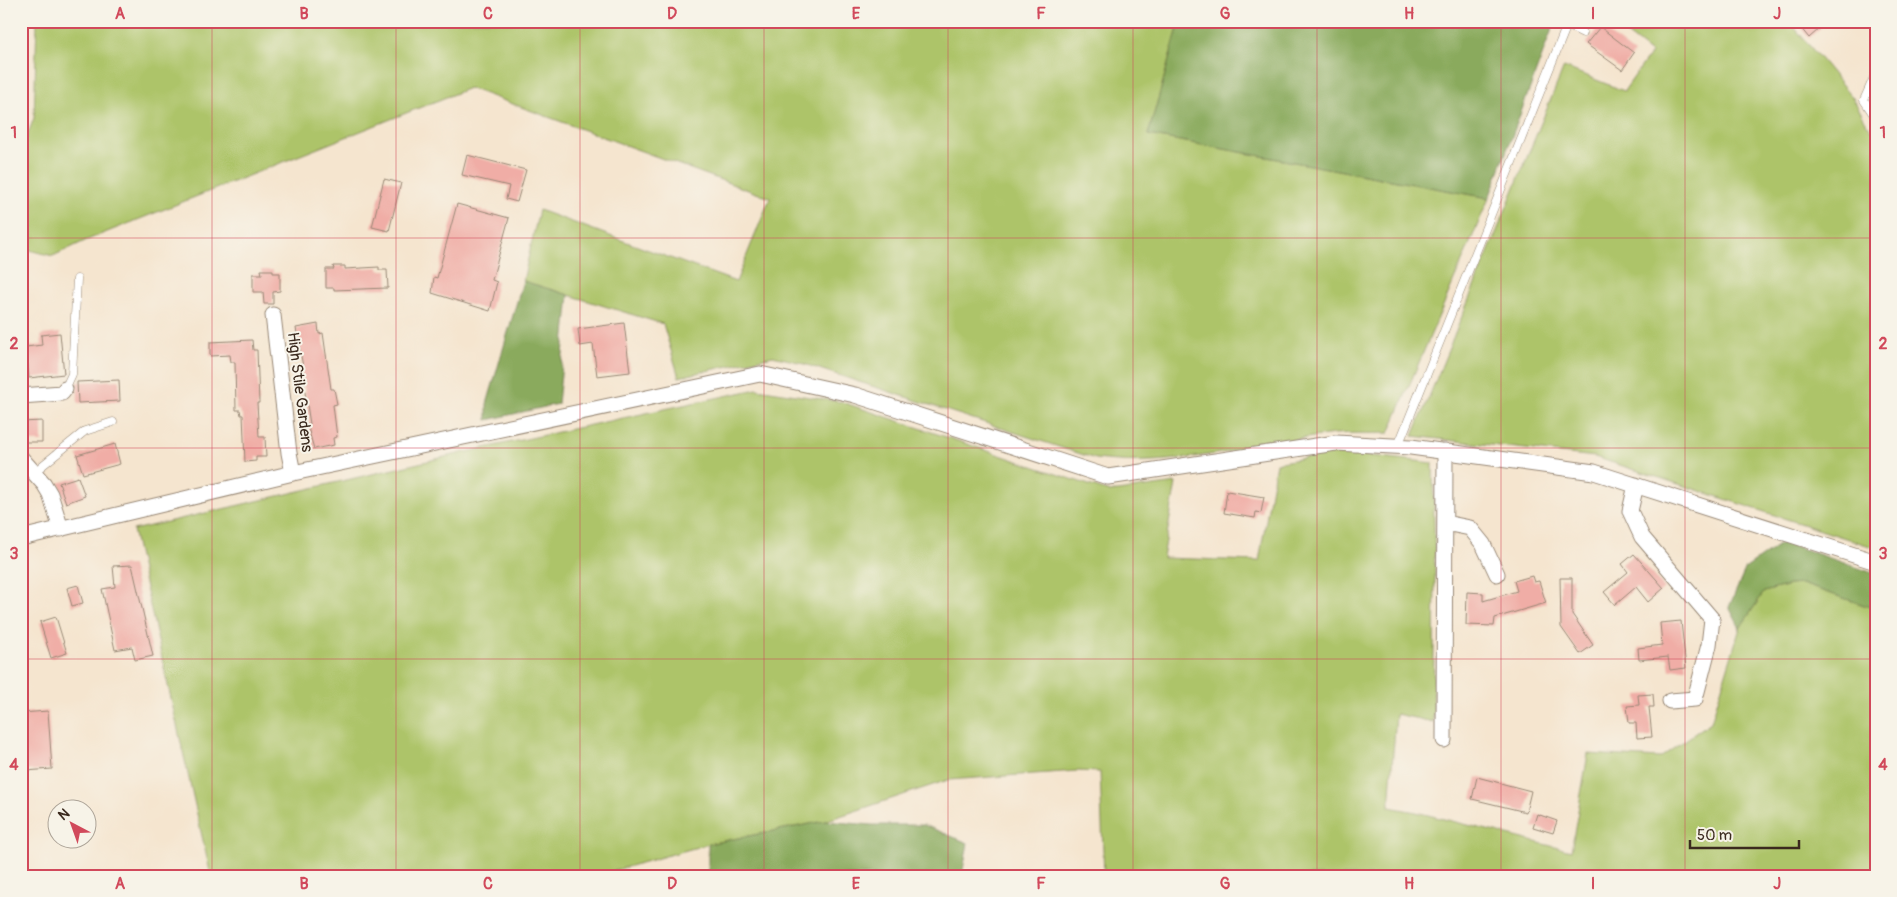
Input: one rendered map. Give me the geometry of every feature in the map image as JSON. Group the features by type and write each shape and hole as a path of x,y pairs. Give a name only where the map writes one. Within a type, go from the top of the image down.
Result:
{"street":[{"name":"High Stile Gardens","path":"273,315 293,473"},
{"path":"21,538 293,473 760,374 855,395 1108,477 1336,444 1398,446 1445,451 1594,472 1876,562"},
{"path":"21,396 62,393 65,390"},
{"path":"1444,740 1445,451"},
{"path":"21,458 44,484 50,494 61,529"},
{"path":"1636,486 1630,511 1642,537 1712,619 1709,645 1695,699 1670,701"},
{"path":"1445,523 1470,528 1483,544 1497,574"}],"lane":[{"path":"1398,446 1567,25 1583,33"},
{"path":"1876,73 1864,100 1876,118"},
{"path":"65,390 72,374 77,279"},
{"path":"33,473 84,431 113,422"}],"green space":[{"path":"37,21 1180,21 1148,135 1489,198 1389,433 1327,435 1212,454 1154,461 1096,459 798,362 773,356 679,377 663,324 523,281 539,210 736,282 770,198 469,88 87,240 53,256 21,248 21,152 34,118"},
{"path":"1180,21 1555,21 1489,198 1148,135"},
{"path":"1610,21 1789,21 1853,98 1867,124 1876,135 1876,548 1595,457 1413,436 1564,67 1624,91 1651,53"},
{"path":"523,281 569,295 558,404 487,420 487,404"},
{"path":"757,389 842,402 1110,492 1176,483 1163,558 1259,561 1276,463 1338,452 1433,463 1435,579 1433,722 1396,714 1389,807 1571,851 1588,754 1660,758 1711,722 1740,628 1764,592 1789,585 1802,584 1876,609 1876,876 1104,876 1100,772 1077,771 948,780 825,821 708,844 595,876 211,876 133,530 466,452"},
{"path":"1783,542 1876,574 1876,609 1802,584 1789,585 1764,592 1740,628 1729,607 1746,568"},
{"path":"825,821 872,825 924,825 968,843 962,875 711,876 708,866 708,844"}],"building":[{"path":"1795,21 1828,21 1809,38"},
{"path":"1600,27 1634,53 1622,70 1586,44"},
{"path":"467,155 526,170 517,202 506,199 509,186 462,175"},
{"path":"384,179 401,183 389,231 372,227"},
{"path":"457,204 509,218 492,280 497,282 490,311 432,293 434,277 437,278"},
{"path":"333,266 345,266 345,269 379,267 379,270 387,270 388,288 334,290 334,288 326,288 326,269 334,269"},
{"path":"261,270 273,270 273,273 280,273 280,291 273,292 273,304 264,304 263,292 253,292 253,274 262,274"},
{"path":"624,323 630,372 597,376 593,344 580,346 578,329"},
{"path":"318,324 319,334 323,333 331,389 334,389 337,404 333,405 337,437 333,438 334,445 314,449 307,424 310,424 296,328"},
{"path":"60,333 64,374 29,378 26,347 42,345 41,335"},
{"path":"252,340 253,350 257,350 259,437 265,437 266,457 256,457 256,461 245,462 243,415 241,415 240,410 236,410 235,362 231,362 230,355 210,356 210,342"},
{"path":"119,380 120,401 78,403 77,382"},
{"path":"42,421 42,442 22,442 21,422"},
{"path":"115,444 120,464 83,474 77,455"},
{"path":"78,477 85,496 66,503 59,483"},
{"path":"1227,491 1264,497 1261,513 1256,512 1255,518 1224,513"},
{"path":"1634,554 1664,588 1648,602 1636,587 1615,605 1604,592 1628,572 1622,564"},
{"path":"132,565 153,656 135,660 132,647 115,650 102,589 115,587 113,566"},
{"path":"1532,576 1534,582 1539,581 1546,603 1495,618 1494,626 1466,625 1467,592 1483,593 1483,601 1517,591 1514,581"},
{"path":"1560,578 1572,578 1572,614 1593,645 1580,654 1561,627"},
{"path":"78,585 83,603 72,606 67,588"},
{"path":"56,617 67,653 51,658 40,622"},
{"path":"1681,621 1686,668 1670,670 1668,657 1639,660 1638,648 1662,645 1660,623"},
{"path":"1653,694 1654,707 1649,707 1652,737 1637,738 1636,723 1629,723 1627,706 1639,705 1638,695"},
{"path":"48,711 52,769 25,771 23,736 21,736 21,713"},
{"path":"1477,777 1531,791 1526,812 1472,799"},
{"path":"1537,814 1557,821 1553,833 1533,827"}]}
